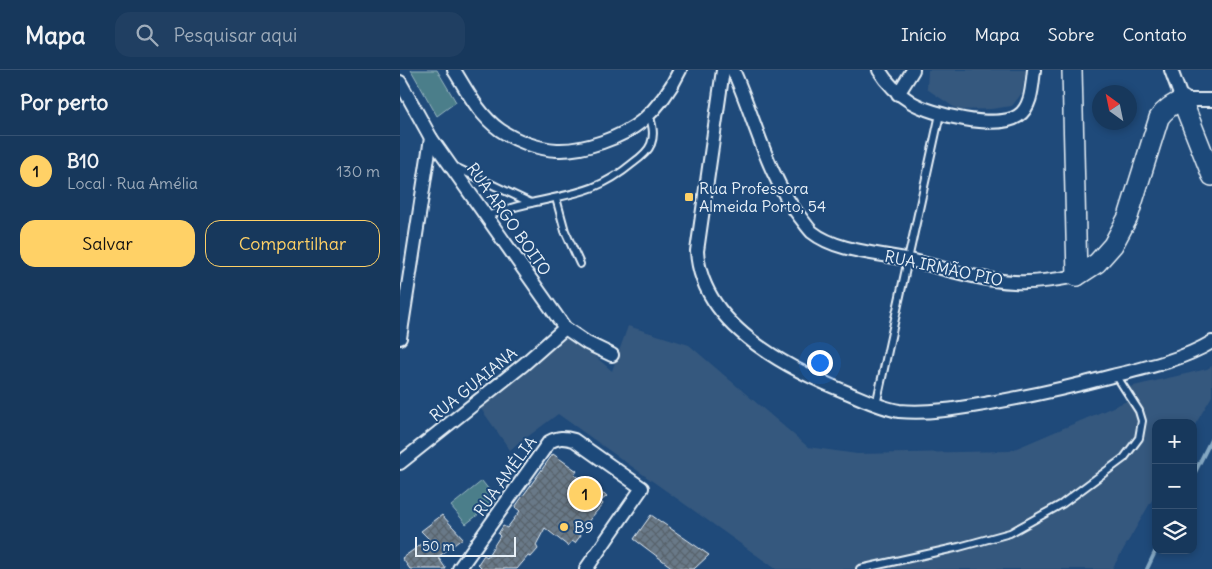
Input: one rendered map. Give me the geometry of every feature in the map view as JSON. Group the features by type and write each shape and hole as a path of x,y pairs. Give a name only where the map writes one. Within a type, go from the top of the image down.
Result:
{"street":[{"path":"454,70 479,109 499,130 516,139 557,150 582,147 618,137 641,122 649,114 670,90 680,70"},
{"path":"723,70 697,251 698,268 706,288 721,310 740,330 773,356 821,382 876,405 899,411 932,411 969,407 1050,393 1188,354 1212,342"},
{"name":"RUA IRMÃO PIO","path":"733,70 780,187 812,232 834,244 907,259 979,277 1012,282 1052,281 1078,276 1097,263 1113,245 1128,217 1159,118 1164,110 1182,100"},
{"path":"879,70 898,94 913,103 940,114 996,122 1018,116 1027,105 1034,70"},
{"path":"898,94 913,70"},
{"path":"1072,70 1078,276"},
{"path":"1171,70 1212,176"},
{"name":"RUA ARGO BOITO","path":"400,82 431,138 452,165 565,328 581,340 612,355"},
{"path":"1182,100 1212,100"},
{"path":"400,338 404,316 403,289 431,138"},
{"name":"RUA GUAIANA","path":"400,463 565,328"},
{"name":"RUA AMÉLIA","path":"459,569 549,442 555,438 564,437 574,440 642,488 586,569"}],"lane":[{"path":"487,216 531,202 588,190 609,181 646,152 652,144 653,134 649,114"},
{"path":"876,405 940,114"},
{"path":"452,165 531,202"},
{"path":"556,198 565,231 580,264"},
{"path":"860,569 1010,534 1062,504 1124,458 1139,438 1142,421 1139,411 1116,375"}],"shaded area":[{"path":"928,70 1026,70 1022,93 1012,106 958,110 927,89"},
{"path":"628,326 689,345 808,447 857,454 1010,451 1127,401 1125,388 1207,369 1212,366 1212,396 1197,421 1197,419 1152,419 1152,500 1112,569 776,569 558,414 510,450 477,403 565,330 612,371"}],"green space":[{"path":"411,70 437,70 456,102 437,116"},
{"path":"482,481 497,500 466,524 451,506"}],"building":[{"path":"553,454 577,471 574,475 589,484 587,486 607,496 601,501 603,504 579,532 581,535 575,543 572,541 568,546 545,528 536,545 538,549 531,557 528,556 517,569 479,569 481,567 478,564 484,555 487,557 500,536 498,534 503,526 507,528 520,511 515,507"},
{"path":"442,515 463,538 438,557 446,569 410,569 402,558 429,539 421,531"},
{"path":"651,515 709,555 694,569 674,569 634,539"}],"waterway":[{"path":"1197,468 1212,438"},
{"path":"1147,569 1154,554"}],"place":[{"name":"Rua Professora Almeida Porto, 54","path":"689,197"},
{"name":"B10","path":"585,494"},
{"name":"B9","path":"564,527"}]}
